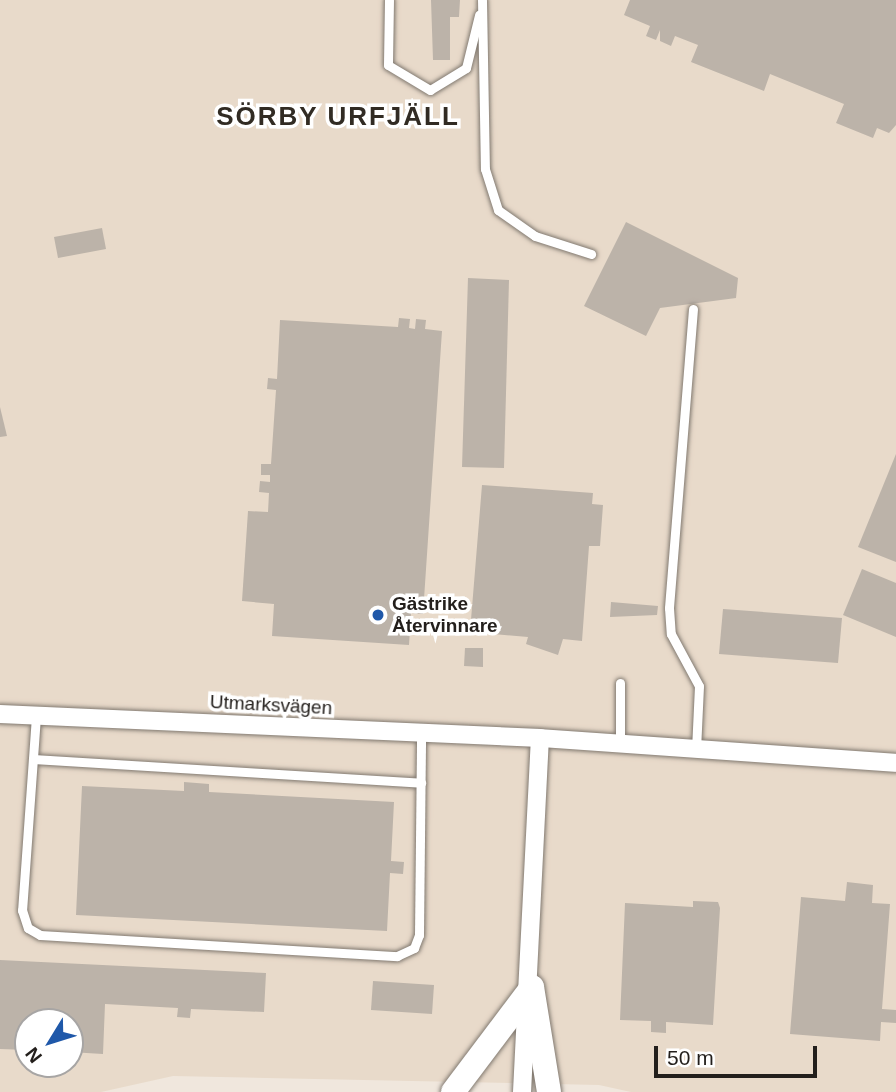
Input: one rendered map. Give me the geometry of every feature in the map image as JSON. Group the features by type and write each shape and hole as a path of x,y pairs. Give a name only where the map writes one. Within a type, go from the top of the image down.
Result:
{"main road":[{"path":"453,1092 532,987"},
{"path":"532,987 549,1092"}],"street":[{"name":"Utmarksvägen","path":"0,714 540,738 621,746 896,763"},
{"path":"522,1092 532,987 540,738"}],"lane":[{"path":"389,0 388,65 430,90 466,68 482,2"},
{"path":"482,2 485,169 498,210 535,236 591,254"},
{"path":"693,309 669,608 671,634 699,686 696,749"},
{"path":"620,683 621,746"},
{"path":"36,716 23,911 28,928 67,936 397,956 414,948 419,935 421,733"},
{"path":"33,759 421,783"}],"shaded area":[{"path":"0,0 896,0 896,1092 631,1092 599,1085 173,1076 101,1092 0,1092"}],"building":[{"path":"431,0 460,0 459,17 450,17 450,60 433,60"},
{"path":"630,0 896,0 896,125 889,133 877,128 873,138 836,123 844,104 770,74 764,91 691,62 698,45 675,36 671,46 660,41 660,30 656,40 646,36 650,26 624,15"},
{"path":"626,222 738,278 736,298 660,308 646,336 584,306"},
{"path":"102,228 106,249 58,258 54,237"},
{"path":"468,278 509,280 504,468 462,467"},
{"path":"399,318 410,319 409,328 415,329 416,319 426,320 425,329 442,331 423,614 411,613 409,645 272,636 274,604 242,601 248,511 268,512 269,493 259,492 260,481 270,482 270,475 261,475 261,464 271,464 276,390 267,389 268,378 277,379 280,320 398,327"},
{"path":"0,407 7,436 0,437"},
{"path":"896,454 896,562 858,547"},
{"path":"482,485 593,493 592,504 603,505 600,546 589,546 582,641 563,639 558,655 526,644 528,637 470,632"},
{"path":"862,569 896,583 896,637 843,615"},
{"path":"611,602 658,606 657,615 610,617"},
{"path":"723,609 842,618 838,663 719,654"},
{"path":"465,648 483,648 483,667 464,666"},
{"path":"184,782 209,784 209,792 394,802 391,861 404,862 403,874 390,873 387,931 76,915 82,786 184,791"},
{"path":"847,882 873,885 872,903 890,904 882,1009 896,1010 896,1023 881,1022 880,1041 790,1034 801,897 845,901"},
{"path":"693,901 718,902 720,908 713,1025 666,1022 666,1033 651,1032 651,1021 620,1020 625,903 693,907"},
{"path":"0,960 266,973 264,1012 191,1009 190,1018 177,1017 178,1008 105,1004 103,1054 84,1053 84,1008 14,1008 14,1050 0,1049"},
{"path":"373,981 434,985 432,1014 371,1010"}],"place":[{"name":"Gästrike Återvinnare","path":"378,615"}],"district":[{"name":"SÖRBY URFJÄLL","path":"338,117"}]}
